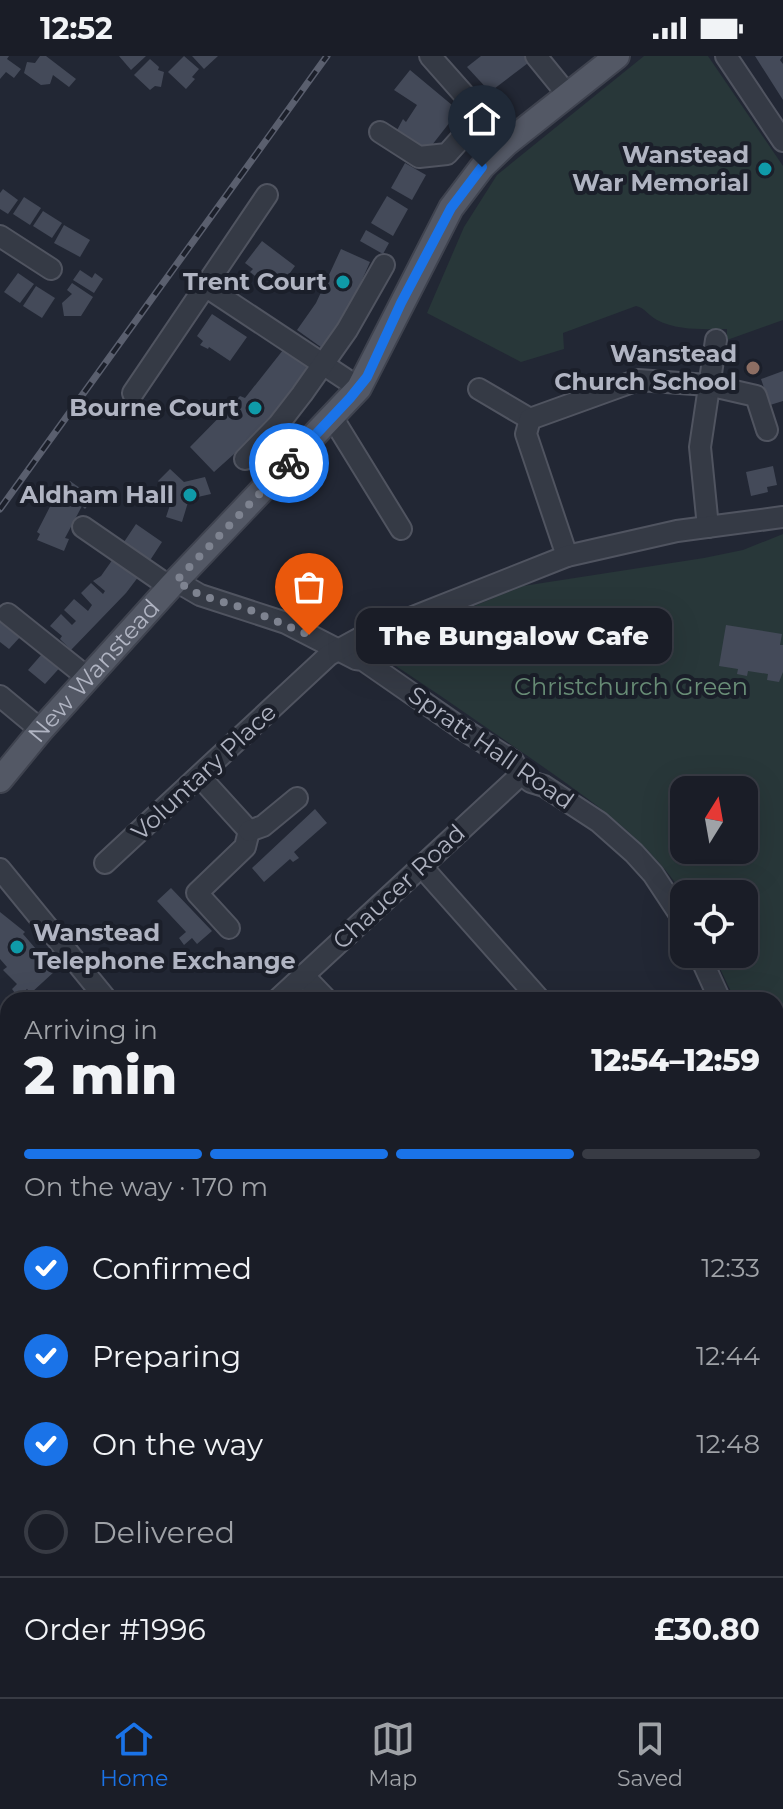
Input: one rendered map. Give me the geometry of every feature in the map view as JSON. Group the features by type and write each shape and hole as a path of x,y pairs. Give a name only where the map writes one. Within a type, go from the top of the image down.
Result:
{"main road":[{"name":"New Wanstead","path":"0,780 173,584 359,388 451,208 482,167 507,143 617,56"}],"street":[{"path":"430,56 507,143"},
{"path":"536,56 567,94"},
{"path":"726,56 783,141"},
{"path":"380,132 419,157 447,154 482,115"},
{"path":"133,393 267,195"},
{"path":"0,236 51,269"},
{"path":"245,459 278,425 347,330 384,265"},
{"path":"205,286 359,388"},
{"path":"374,287 401,303"},
{"path":"708,527 700,447 716,340"},
{"path":"530,419 638,380 708,385 756,396 767,430"},
{"path":"479,389 530,419"},
{"path":"332,417 401,529"},
{"path":"530,419 526,434 567,556"},
{"name":"Voluntary Place","path":"105,863 329,655 360,638 567,556 658,535 783,517"},
{"name":"Spratt Hall Road","path":"83,527 173,584 286,623 363,660 513,761 519,772 537,786 544,786 599,822 634,853 670,900"},
{"path":"8,614 88,678"},
{"path":"0,696 41,730"},
{"name":"Chaucer Road","path":"285,992 515,780 519,772"},
{"path":"200,777 249,831"},
{"path":"249,831 263,826 297,798"},
{"path":"229,928 197,893 245,847 249,831"},
{"path":"422,867 533,992"},
{"path":"0,869 100,992"},
{"path":"705,968 716,992"},
{"path":"303,975 319,992"}],"green space":[{"path":"644,56 708,56 783,166 783,320 727,340 727,329 674,326 657,320 636,306 563,333 564,349 521,362 427,313 464,227 497,175"},
{"name":"Christchurch Green","path":"783,534 783,992 731,992 720,968 758,968 758,880 673,880 633,836 572,787 381,656 380,645 523,586 704,558 743,550"}],"building":[{"path":"0,56 9,56 7,59 21,69 14,78 6,72 0,79"},
{"path":"40,56 46,56 76,79 69,87 53,75 50,84 41,85 24,73 27,62 35,63"},
{"path":"119,56 146,56 131,70"},
{"path":"184,56 199,69 186,89 168,72"},
{"path":"192,56 218,56 204,69"},
{"path":"481,56 528,56 532,60 490,92 467,67"},
{"path":"755,56 783,56 780,60 783,64 783,100"},
{"path":"150,59 159,67 158,70 164,72 161,87 155,86 150,90 134,75"},
{"path":"410,70 464,115 455,126 450,122 425,154 396,132 403,119 406,122 417,105 394,90"},
{"path":"405,163 426,175 412,200 391,188"},
{"path":"3,189 18,200 8,214 0,209"},
{"path":"387,196 408,209 393,236 371,223"},
{"path":"24,197 41,208 30,225 13,214"},
{"path":"43,211 62,223 52,238 33,226"},
{"path":"64,225 90,240 80,257 54,243"},
{"path":"366,230 389,243 383,254 360,241"},
{"path":"262,241 295,266 279,288 258,272 255,276 250,272 253,269 245,263"},
{"name":"Trent Court","path":"341,249 370,262 346,316 325,350 297,330 316,303"},
{"path":"80,270 92,278 95,273 103,279 94,293 73,280"},
{"path":"18,273 34,284 20,303 4,292"},
{"path":"72,283 93,297 81,316 64,316 62,303 72,294 67,290"},
{"path":"36,286 55,298 42,318 23,306"},
{"path":"212,314 247,337 230,361 209,347 200,345 203,341 197,336"},
{"name":"Bourne Court","path":"283,350 311,370 274,418 214,472 190,447 240,396 245,398"},
{"path":"783,371 783,401 770,405 761,379"},
{"path":"773,466 777,485 767,487 768,492 751,496 746,472"},
{"name":"Aldham Hall","path":"170,469 184,482 205,477 211,494 189,499 182,522 166,517 173,496 158,481"},
{"path":"70,481 94,498 85,509 82,506 65,538 69,539 64,551 37,540 40,534 37,532 57,493 60,494 63,485 66,487"},
{"path":"136,524 162,542 147,565 126,550 128,546 124,542"},
{"path":"113,559 142,572 71,650 60,639 62,636 50,626 61,614 72,625 76,621 64,610 74,599 88,611 92,605 81,593 91,583 103,594 105,591 93,581 101,576"},
{"path":"0,618 21,636 9,649 0,642"},
{"path":"726,625 782,634 783,672 779,682 767,680 768,674 748,671 747,676 737,674 738,669 719,666"},
{"path":"50,651 64,663 45,684 28,670 42,654 45,657"},
{"path":"315,809 327,823 294,852 299,858 293,862 290,859 264,882 252,868"},
{"path":"171,888 212,931 197,944 192,938 184,945 179,938 186,932 157,901"},
{"name":"Wanstead Telephone Exchange","path":"0,912 25,932 23,934 55,971 32,992 27,989 14,992 12,989 17,984 3,970 7,967 0,959"}],"railway":[{"path":"0,509 327,56"}],"way so far":[{"path":"289,463 176,581 200,595 286,623 309,635"}],"place":[{"name":"Wanstead War Memorial","path":"765,169"},
{"name":"Trent Court","path":"343,282"},
{"name":"Wanstead Church School","path":"753,368"},
{"name":"Bourne Court","path":"255,408"},
{"name":"Aldham Hall","path":"190,495"},
{"name":"The Bungalow Cafe","path":"309,635"},
{"name":"Wanstead Telephone Exchange","path":"17,947"}],"route":[{"path":"289,463 367,377 401,303 451,208 482,167"}]}
